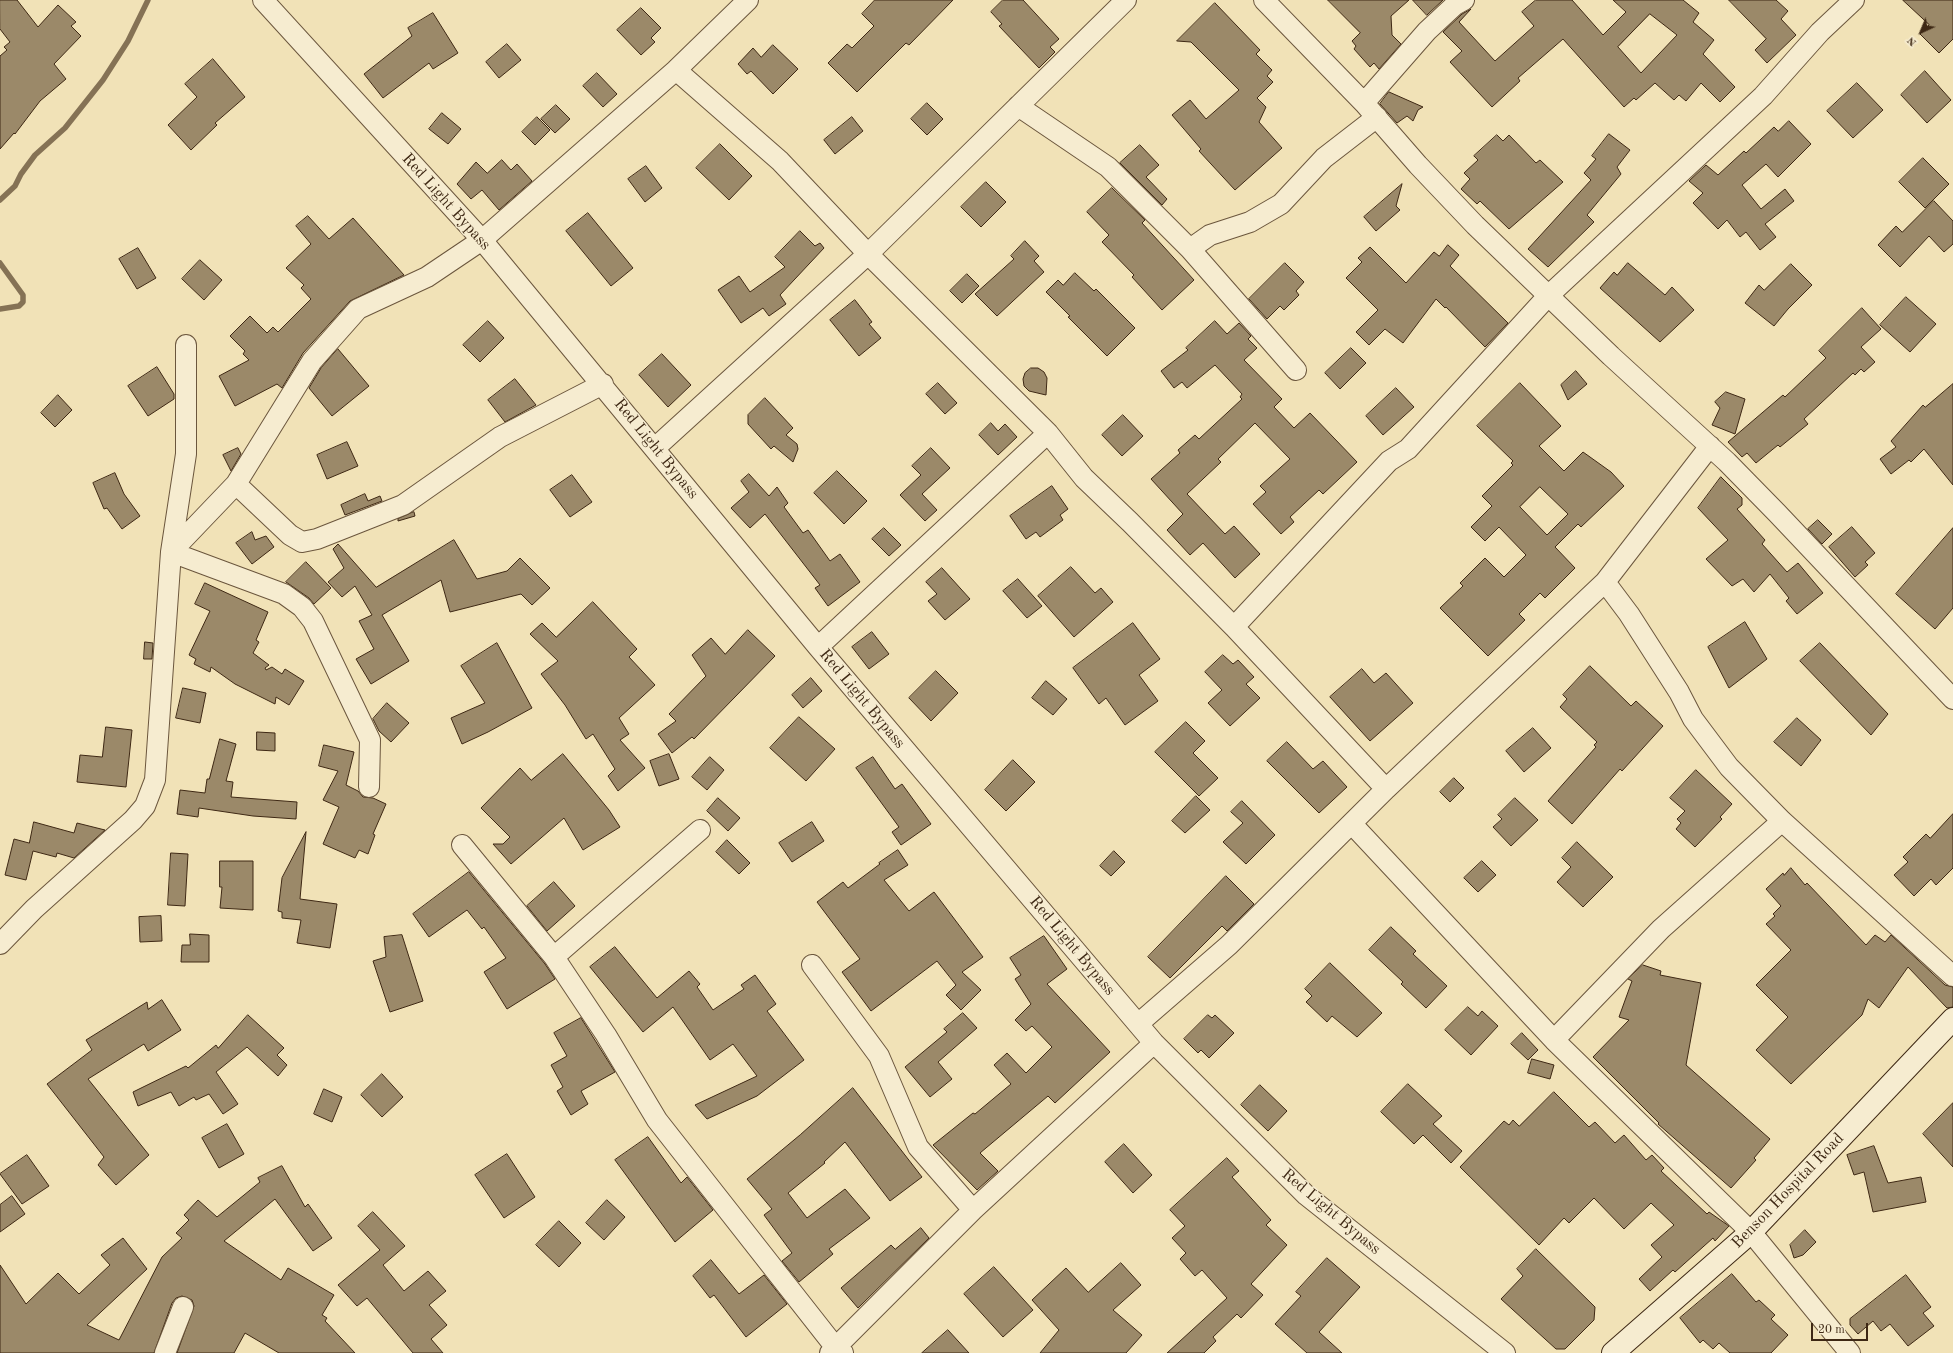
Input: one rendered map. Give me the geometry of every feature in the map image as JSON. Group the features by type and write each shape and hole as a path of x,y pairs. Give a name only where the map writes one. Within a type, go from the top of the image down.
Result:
{"street":[{"name":"Red Light Bypass","path":"263,0 482,240 603,384 818,647 1154,1044 1306,1195 1505,1353"},
{"path":"171,552 236,484 312,361 358,309 427,277 482,240 676,70 748,0"},
{"path":"655,448 868,254 1126,0"},
{"path":"1264,0 1371,110 1418,165 1465,214 1611,356 1710,446 1777,513 1953,699"},
{"path":"1190,249 1210,235 1250,222 1281,204 1371,110 1427,31 1455,5 1464,0"},
{"path":"1234,627 1389,461 1408,449 1548,296 1763,96 1820,32 1854,0"},
{"path":"676,70 780,161 868,254 1048,433 1084,478 1130,522 1234,627 1386,789"},
{"path":"1018,106 1108,167 1190,249 1296,370"},
{"path":"0,944 34,909 146,806 155,780 171,552 186,454 186,345"},
{"path":"236,484 290,535 302,542 317,539 403,505 500,437 603,384"},
{"path":"818,647 1048,433"},
{"path":"1138,1024 1229,945 1386,789 1605,582 1710,446"},
{"path":"171,552 284,594 302,607 313,621 370,740 369,787"},
{"path":"1605,582 1629,614 1679,692 1693,720 1729,767 1782,822 1953,976"},
{"path":"1554,1040 1662,930 1782,822"},
{"path":"1352,824 1554,1040 1751,1232 1850,1353"},
{"path":"554,957 700,830"},
{"path":"462,845 554,957 606,1035 657,1120 836,1351 973,1210 1154,1044"},
{"path":"812,965 879,1056 918,1146 973,1210"},
{"name":"Benson Hospital Road","path":"1613,1353 1751,1232 1953,1019"},
{"path":"165,1353 183,1307"}],"building":[{"path":"0,0 17,0 38,27 58,5 76,22 71,26 81,36 54,64 66,79 40,101 15,134 14,133 0,149 0,56 7,50 4,47 10,42 0,29"},
{"path":"875,0 953,0 909,45 906,43 857,92 828,63 847,44 852,48 874,26 862,14"},
{"path":"1003,0 1023,0 1059,39 1050,47 1055,52 1039,68 999,26 1002,24 991,12"},
{"path":"1328,0 1409,0 1391,16 1392,35 1401,44 1379,69 1374,63 1370,67 1354,49 1356,46 1352,41 1360,33"},
{"path":"1413,0 1443,0 1427,15"},
{"path":"1536,0 1572,0 1603,35 1626,12 1613,0 1683,0 1699,13 1693,22 1714,40 1703,54 1735,87 1720,102 1701,83 1686,101 1679,95 1674,100 1655,83 1636,100 1634,98 1624,107 1563,39 1518,78 1520,81 1492,107 1450,62 1462,51 1443,32 1462,14 1471,9 1459,22 1495,61 1534,26 1522,12","holes":["1650,14 1677,35 1641,73 1618,47"]},
{"path":"1729,0 1776,0 1788,11 1781,19 1796,35 1767,63 1755,50 1766,39"},
{"path":"1903,0 1953,0 1953,39 1939,53 1920,34 1929,25"},
{"path":"1215,3 1260,50 1256,54 1272,70 1267,76 1273,82 1257,98 1266,107 1259,122 1282,148 1235,190 1199,151 1201,149 1172,115 1190,100 1206,119 1239,90 1191,42 1177,41"},
{"path":"641,8 661,28 651,38 655,42 641,55 617,30"},
{"path":"433,13 458,53 433,69 429,63 383,98 364,74 412,36 408,28"},
{"path":"507,44 521,60 499,78 486,62"},
{"path":"773,45 798,69 773,94 751,71 747,74 738,64 753,48 761,57"},
{"path":"213,59 245,97 215,123 217,125 191,150 168,125 197,97 185,84"},
{"path":"1925,71 1951,100 1927,123 1901,95"},
{"path":"597,73 617,94 603,107 583,86"},
{"path":"1857,83 1883,110 1853,138 1827,111"},
{"path":"1389,92 1423,107 1418,110 1413,121 1407,116 1397,123 1380,104"},
{"path":"927,103 943,119 927,135 911,119"},
{"path":"556,105 570,119 555,133 541,119"},
{"path":"442,113 461,129 448,144 429,129"},
{"path":"537,117 550,130 535,145 522,132"},
{"path":"852,117 863,131 835,154 824,140"},
{"path":"1789,121 1811,144 1778,177 1766,164 1742,185 1761,209 1785,189 1794,201 1765,224 1776,237 1760,250 1746,232 1740,237 1727,220 1718,229 1693,203 1703,193 1689,181 1706,165 1718,175 1744,151 1746,153 1774,127 1778,131"},
{"path":"1609,134 1630,150 1617,167 1621,174 1587,215 1594,222 1548,267 1528,249 1591,180 1584,173 1596,159 1592,156"},
{"path":"1497,135 1503,141 1509,135 1536,163 1540,160 1563,182 1509,229 1480,201 1477,204 1461,189 1470,179 1464,173 1478,160 1474,156"},
{"path":"720,144 752,176 729,200 696,168"},
{"path":"1140,145 1159,165 1146,177 1167,199 1162,205 1120,163"},
{"path":"1923,158 1949,184 1925,208 1899,182"},
{"path":"502,160 511,170 517,164 532,181 499,210 482,190 471,199 457,184 476,162 487,173"},
{"path":"646,166 662,188 645,202 628,179"},
{"path":"986,182 1006,202 981,227 961,207"},
{"path":"1402,184 1396,206 1400,210 1376,231 1364,217"},
{"path":"1112,188 1145,220 1142,223 1194,280 1162,310 1132,277 1134,275 1102,242 1109,235 1087,212"},
{"path":"1934,201 1953,221 1953,244 1944,252 1929,236 1900,267 1878,245 1896,226 1902,232"},
{"path":"588,213 633,268 611,286 566,231"},
{"path":"308,216 329,239 353,218 404,275 350,301 303,353 282,388 277,384 235,406 219,376 249,360 243,354 245,351 230,336 250,316 267,333 273,327 278,332 311,299 301,288 304,285 286,268 311,244 296,226"},
{"path":"800,231 815,246 820,243 824,248 780,295 786,304 769,316 763,308 741,323 718,290 739,276 750,292 785,267 775,257"},
{"path":"1025,241 1039,256 1034,261 1044,272 997,316 975,294 1014,259 1011,256"},
{"path":"1448,245 1459,255 1450,266 1508,323 1485,347 1446,307 1445,308 1436,299 1403,343 1385,329 1369,345 1356,332 1378,310 1346,278 1362,262 1358,258 1370,247 1406,283 1434,252 1439,256"},
{"path":"138,248 156,278 137,289 119,259"},
{"path":"200,260 222,280 204,300 182,279"},
{"path":"1285,263 1304,282 1296,291 1299,295 1284,310 1280,306 1267,319 1249,299"},
{"path":"1628,263 1665,295 1672,287 1694,310 1660,342 1600,288 1614,272 1617,275"},
{"path":"1791,264 1812,285 1788,309 1774,326 1745,303 1759,285 1764,290"},
{"path":"1075,273 1094,291 1096,289 1135,328 1107,356 1068,317 1070,316 1046,292 1058,280 1063,285"},
{"path":"967,274 979,286 962,303 950,291"},
{"path":"1906,297 1936,324 1910,352 1880,325"},
{"path":"855,300 872,322 869,324 881,338 859,356 830,320"},
{"path":"1862,308 1881,329 1861,347 1875,362 1864,372 1861,369 1855,375 1853,373 1804,419 1808,424 1780,447 1778,445 1756,463 1747,453 1742,457 1728,442 1783,395 1785,397 1826,358 1819,351"},
{"path":"488,321 504,338 480,362 463,345"},
{"path":"1215,321 1227,334 1239,323 1251,336 1248,339 1257,348 1244,360 1282,399 1274,407 1294,428 1310,413 1357,462 1323,494 1319,490 1290,517 1294,522 1281,534 1253,504 1266,492 1260,486 1290,459 1255,423 1218,459 1221,462 1187,494 1225,534 1234,526 1260,554 1235,578 1203,543 1190,555 1167,530 1183,514 1151,479 1180,453 1178,450 1195,435 1199,439 1242,399 1240,397 1242,394 1215,365 1187,388 1182,382 1174,388 1161,371 1188,350 1186,348"},
{"path":"1351,348 1366,363 1340,389 1325,373"},
{"path":"338,349 369,386 332,416 309,388 321,368"},
{"path":"662,354 691,385 668,407 639,375"},
{"path":"157,367 174,394 174,399 148,416 128,386"},
{"path":"1031,368 1038,368 1044,372 1047,378 1046,395 1029,391 1024,386 1023,379 1025,373"},
{"path":"1576,371 1587,384 1568,400 1561,385"},
{"path":"515,379 536,405 505,422 488,400"},
{"path":"938,383 957,403 945,414 926,394"},
{"path":"1520,383 1561,426 1539,446 1564,471 1583,452 1611,472 1624,486 1581,527 1578,524 1555,547 1575,568 1545,598 1540,593 1519,614 1525,620 1488,656 1440,608 1463,586 1460,583 1485,558 1504,577 1526,555 1499,527 1485,541 1471,527 1492,506 1482,496 1513,465 1511,463 1513,461 1477,426","holes":["1540,487 1568,514 1547,535 1520,507"]},
{"path":"1953,384 1953,485 1924,449 1911,462 1909,460 1891,474 1880,459 1896,447 1891,441 1923,405 1925,407"},
{"path":"1396,388 1414,407 1383,435 1366,416"},
{"path":"1726,392 1745,399 1735,434 1712,425 1720,408 1715,402"},
{"path":"58,395 72,410 55,427 41,413"},
{"path":"765,398 793,428 786,435 797,444 798,449 793,462 774,446 771,449 748,424 748,415"},
{"path":"1123,415 1143,436 1122,456 1102,435"},
{"path":"991,423 998,431 1005,424 1017,437 998,455 979,435"},
{"path":"347,442 358,466 327,479 317,455"},
{"path":"238,448 241,454 231,471 223,455"},
{"path":"931,448 950,468 922,494 937,510 925,521 900,495 921,475 912,466"},
{"path":"837,471 867,501 844,524 814,493"},
{"path":"115,473 124,494 140,516 122,529 107,508 104,509 93,483"},
{"path":"749,474 769,496 777,487 788,503 784,507 803,533 808,530 830,561 840,554 860,582 828,606 815,588 820,585 765,514 750,528 731,508 749,492 741,481"},
{"path":"572,475 592,502 570,517 550,490"},
{"path":"1721,477 1742,498 1742,505 1737,509 1765,540 1762,544 1787,572 1798,563 1823,593 1797,614 1786,601 1789,598 1770,574 1754,592 1743,579 1732,586 1706,559 1728,540 1698,508"},
{"path":"1052,486 1068,509 1060,515 1063,520 1040,537 1036,532 1026,539 1010,516"},
{"path":"365,494 368,501 380,496 382,501 345,515 341,505"},
{"path":"414,512 415,516 398,521 398,519"},
{"path":"1818,520 1832,534 1822,544 1808,529"},
{"path":"1852,527 1875,553 1865,562 1868,565 1855,577 1829,547"},
{"path":"884,528 901,545 889,556 872,539"},
{"path":"1953,528 1953,608 1935,629 1896,594"},
{"path":"252,532 255,540 266,536 274,547 252,564 236,543"},
{"path":"454,540 477,579 507,571 520,558 550,588 532,605 521,594 450,612 441,580 382,615 409,661 371,684 356,659 374,649 359,621 372,615 355,586 342,597 328,582 344,568 333,549 338,544 376,587"},
{"path":"306,562 331,588 314,604 309,598 286,582"},
{"path":"1071,567 1095,593 1101,588 1113,602 1074,637 1038,596"},
{"path":"942,568 970,599 945,620 928,601 937,594 926,582"},
{"path":"1018,579 1042,606 1027,618 1003,591"},
{"path":"205,583 268,612 256,640 259,642 253,653 269,665 265,668 266,670 272,667 282,674 285,669 304,681 289,705 276,697 275,704 235,684 211,667 210,672 194,664 196,659 189,655 210,611 195,604"},
{"path":"593,602 637,649 629,657 655,685 619,718 629,734 620,740 645,768 618,791 608,776 615,769 593,734 586,739 565,705 541,674 558,661 530,634 542,623 556,637"},
{"path":"1745,622 1767,659 1729,688 1708,647"},
{"path":"1133,623 1160,659 1139,675 1158,701 1125,725 1106,698 1099,704 1073,668"},
{"path":"748,630 775,656 694,739 692,737 672,753 658,734 676,721 669,714 706,676 692,655 711,638 725,654"},
{"path":"872,632 889,654 869,669 852,647"},
{"path":"145,642 153,643 152,659 144,659"},
{"path":"497,643 532,708 488,732 462,744 451,718 485,703 461,666"},
{"path":"1820,643 1888,714 1871,735 1800,661"},
{"path":"1223,655 1233,664 1238,660 1254,677 1246,684 1260,698 1230,726 1208,703 1222,690 1205,672"},
{"path":"1590,666 1631,706 1636,701 1663,726 1622,771 1620,769 1572,824 1548,801 1596,747 1594,745 1597,742 1560,707 1567,699 1563,695"},
{"path":"1362,669 1374,683 1386,673 1413,703 1370,741 1330,697"},
{"path":"936,671 958,693 931,721 909,698"},
{"path":"811,678 822,691 803,708 792,695"},
{"path":"1046,681 1067,699 1053,715 1032,698"},
{"path":"183,688 206,693 200,723 176,718"},
{"path":"387,703 409,723 391,742 379,731 373,719"},
{"path":"799,717 835,749 806,781 770,748"},
{"path":"1797,718 1821,740 1801,766 1774,742"},
{"path":"1186,722 1205,741 1193,753 1218,778 1199,796 1155,752"},
{"path":"106,727 132,730 126,787 77,782 80,755 102,757"},
{"path":"1533,728 1551,748 1524,772 1506,751"},
{"path":"257,732 275,733 275,751 257,750"},
{"path":"220,739 236,744 226,781 233,782 231,797 297,802 296,819 253,816 199,808 198,817 177,814 180,790 205,793 207,779 209,779"},
{"path":"1287,742 1313,769 1323,761 1347,787 1319,813 1267,761"},
{"path":"324,745 354,752 346,785 358,791 363,797 373,798 386,804 373,834 375,835 368,854 359,850 355,858 323,844 339,807 323,800 338,771 319,766"},
{"path":"563,754 609,810 620,827 583,850 564,818 511,864 493,844 503,844 510,837 481,808 520,768 531,780"},
{"path":"669,754 679,779 659,786 650,761"},
{"path":"710,757 724,770 707,790 692,777"},
{"path":"873,757 895,789 902,784 931,824 901,845 892,832 899,827 856,768"},
{"path":"1013,760 1035,782 1006,811 985,790"},
{"path":"1696,770 1732,804 1720,817 1722,819 1695,847 1676,829 1681,823 1677,819 1685,811 1670,798"},
{"path":"1454,778 1464,788 1450,802 1440,792"},
{"path":"1196,796 1210,810 1185,833 1172,821"},
{"path":"718,798 740,818 728,831 707,811"},
{"path":"1515,798 1538,820 1511,846 1493,827 1502,819 1498,815"},
{"path":"1242,801 1275,835 1246,864 1223,842 1243,823 1231,812"},
{"path":"1953,814 1953,868 1936,885 1931,879 1914,896 1894,875 1908,862 1903,857 1926,834 1930,838"},
{"path":"34,822 74,833 77,823 105,830 74,858 57,853 56,857 33,851 26,880 5,875 14,839 29,843"},
{"path":"812,822 824,841 792,862 779,843"},
{"path":"306,832 300,899 337,904 330,948 297,943 301,920 282,918 282,912 278,911 282,878"},
{"path":"727,840 750,863 739,874 716,852"},
{"path":"1577,842 1613,877 1583,907 1557,882 1571,867 1562,858"},
{"path":"898,850 908,865 884,880 909,911 934,892 983,957 962,972 981,990 961,1010 946,995 956,985 937,961 871,1011 842,972 860,959 817,902 843,882 848,888"},
{"path":"1114,851 1125,862 1111,876 1100,866"},
{"path":"171,853 188,854 185,906 168,905"},
{"path":"220,861 253,861 253,910 220,908 222,887 220,887"},
{"path":"1482,861 1496,875 1478,892 1464,878"},
{"path":"1791,868 1805,885 1807,883 1866,945 1875,935 1885,942 1891,935 1945,985 1953,987 1953,1007 1947,1008 1908,967 1879,1008 1868,999 1862,1015 1791,1084 1756,1050 1788,1017 1756,985 1791,950 1766,924 1775,916 1773,914 1781,906 1766,889 1783,873 1784,875"},
{"path":"469,872 545,964 555,979 507,1009 484,972 506,958 484,927 482,929 467,910 429,937 413,914"},
{"path":"1226,876 1254,904 1227,931 1222,926 1170,978 1148,957"},
{"path":"554,882 575,906 547,931 527,906"},
{"path":"161,916 162,941 140,942 139,917"},
{"path":"1391,927 1416,951 1413,954 1447,986 1426,1008 1401,984 1403,982 1369,950"},
{"path":"190,934 209,935 209,962 181,962 182,945 190,945"},
{"path":"402,935 423,1001 390,1012 373,961 386,957 384,937"},
{"path":"1044,936 1067,969 1047,984 1110,1052 1055,1103 1048,1096 980,1153 998,1171 977,1190 933,1145 973,1113 975,1114 1011,1084 994,1065 1007,1053 1026,1073 1052,1047 1032,1026 1026,1031 1015,1020 1031,1004 1015,979 1021,975 1010,958"},
{"path":"615,947 657,998 689,971 700,984 697,987 713,1010 744,989 741,985 755,975 776,1004 767,1011 804,1060 757,1096 707,1119 695,1105 757,1076 733,1044 710,1060 673,1007 643,1032 590,967"},
{"path":"1330,963 1382,1013 1357,1037 1332,1016 1327,1022 1306,1002 1312,996 1305,989"},
{"path":"1643,965 1661,971 1660,975 1701,983 1686,1065 1770,1139 1754,1158 1756,1160 1731,1188 1658,1124 1659,1123 1593,1057 1629,1020 1619,1017 1632,981 1628,979"},
{"path":"162,1000 181,1030 148,1051 144,1044 88,1079 149,1155 116,1185 98,1165 104,1157 47,1084 92,1050 86,1040 147,1002 148,1009"},
{"path":"1468,1007 1478,1016 1482,1011 1498,1026 1471,1055 1445,1030"},
{"path":"963,1013 977,1028 938,1062 952,1079 930,1097 905,1067 947,1032 944,1029"},
{"path":"248,1015 284,1048 277,1055 287,1065 278,1076 247,1047 216,1072 238,1104 223,1114 209,1094 196,1100 194,1097 179,1106 171,1092 138,1106 133,1092 186,1066 188,1068 216,1045 218,1048"},
{"path":"1208,1015 1212,1018 1215,1015 1234,1033 1209,1058 1201,1050 1198,1053 1184,1039"},
{"path":"581,1018 615,1072 581,1091 588,1104 571,1115 557,1091 563,1087 551,1065 567,1056 554,1033"},
{"path":"1522,1033 1538,1050 1528,1060 1511,1044"},
{"path":"1532,1059 1554,1065 1550,1079 1528,1073"},
{"path":"382,1074 403,1097 382,1117 361,1095"},
{"path":"1408,1084 1442,1116 1433,1124 1462,1151 1451,1163 1423,1135 1414,1144 1381,1112"},
{"path":"1260,1085 1287,1111 1268,1131 1241,1105"},
{"path":"853,1088 922,1177 890,1201 845,1142 824,1162 825,1163 788,1193 807,1218 845,1189 870,1218 829,1249 833,1254 799,1282 782,1261 792,1253 764,1215 772,1209 747,1179"},
{"path":"324,1089 342,1097 332,1122 314,1114"},
{"path":"1554,1092 1589,1127 1595,1122 1615,1143 1624,1135 1646,1160 1652,1155 1664,1168 1661,1171 1707,1214 1709,1212 1729,1226 1715,1241 1713,1238 1675,1272 1673,1270 1650,1291 1639,1279 1662,1257 1651,1245 1674,1225 1651,1203 1624,1229 1594,1198 1569,1223 1564,1218 1539,1245 1460,1167 1504,1121 1509,1125 1513,1120 1519,1126"},
{"path":"1953,1103 1953,1167 1923,1134"},
{"path":"227,1124 244,1154 219,1168 202,1138"},
{"path":"648,1137 681,1183 687,1177 713,1210 675,1242 615,1160"},
{"path":"1124,1144 1152,1175 1133,1193 1105,1162"},
{"path":"1874,1146 1888,1183 1921,1177 1926,1202 1873,1212 1864,1172 1854,1175 1847,1155"},
{"path":"507,1154 535,1197 504,1218 475,1175"},
{"path":"27,1155 49,1186 22,1204 0,1174"},
{"path":"1227,1158 1239,1171 1232,1177 1271,1220 1266,1225 1287,1245 1251,1284 1263,1295 1241,1318 1237,1314 1213,1337 1216,1341 1204,1353 1167,1353 1227,1298 1202,1270 1195,1276 1180,1259 1186,1253 1172,1238 1185,1226 1170,1210"},
{"path":"282,1166 305,1207 308,1204 332,1238 313,1251 275,1199 224,1241 281,1280 288,1268 334,1295 322,1315 327,1318 325,1321 355,1353 279,1353 245,1333 234,1353 177,1353 194,1306 192,1300 182,1296 176,1298 172,1303 154,1353 0,1353 0,1265 26,1304 58,1273 79,1294 110,1265 101,1255 123,1238 147,1269 87,1325 119,1340 162,1257 182,1238 176,1233 189,1220 184,1215 198,1200 217,1217 260,1182 258,1178"},
{"path":"12,1196 25,1214 0,1232 0,1205"},
{"path":"607,1200 625,1217 604,1240 586,1223"},
{"path":"373,1212 405,1246 383,1265 404,1291 428,1271 446,1291 429,1305 447,1325 431,1339 443,1353 413,1353 367,1298 357,1306 338,1285 380,1250 358,1226"},
{"path":"559,1221 581,1243 559,1267 536,1245"},
{"path":"921,1228 929,1238 858,1308 841,1288 891,1245 895,1249"},
{"path":"1805,1230 1816,1242 1803,1255 1794,1258 1790,1245"},
{"path":"1536,1249 1595,1307 1594,1320 1565,1349 1556,1349 1501,1299 1523,1276 1517,1269"},
{"path":"1327,1258 1360,1287 1319,1332 1342,1353 1307,1353 1275,1324 1301,1296 1296,1292"},
{"path":"711,1260 739,1294 764,1275 787,1304 746,1337 714,1295 710,1298 693,1276"},
{"path":"1121,1263 1141,1285 1113,1310 1142,1335 1126,1353 1040,1353 1059,1330 1032,1300 1066,1268 1088,1292"},
{"path":"994,1267 1033,1310 1003,1337 964,1294"},
{"path":"1732,1274 1756,1302 1759,1300 1775,1315 1771,1319 1788,1335 1771,1353 1730,1353 1719,1343 1713,1349 1703,1340 1700,1343 1680,1318"},
{"path":"1906,1275 1931,1307 1923,1313 1934,1326 1908,1346 1890,1324 1881,1331 1873,1321 1858,1334 1850,1325 1850,1319"},
{"path":"948,1330 969,1353 922,1353"}],"waterway":[{"path":"0,200 15,186 21,174 35,155 65,128 103,80 128,41 148,0"},
{"path":"0,263 23,295 23,302 19,306 0,309"}]}
